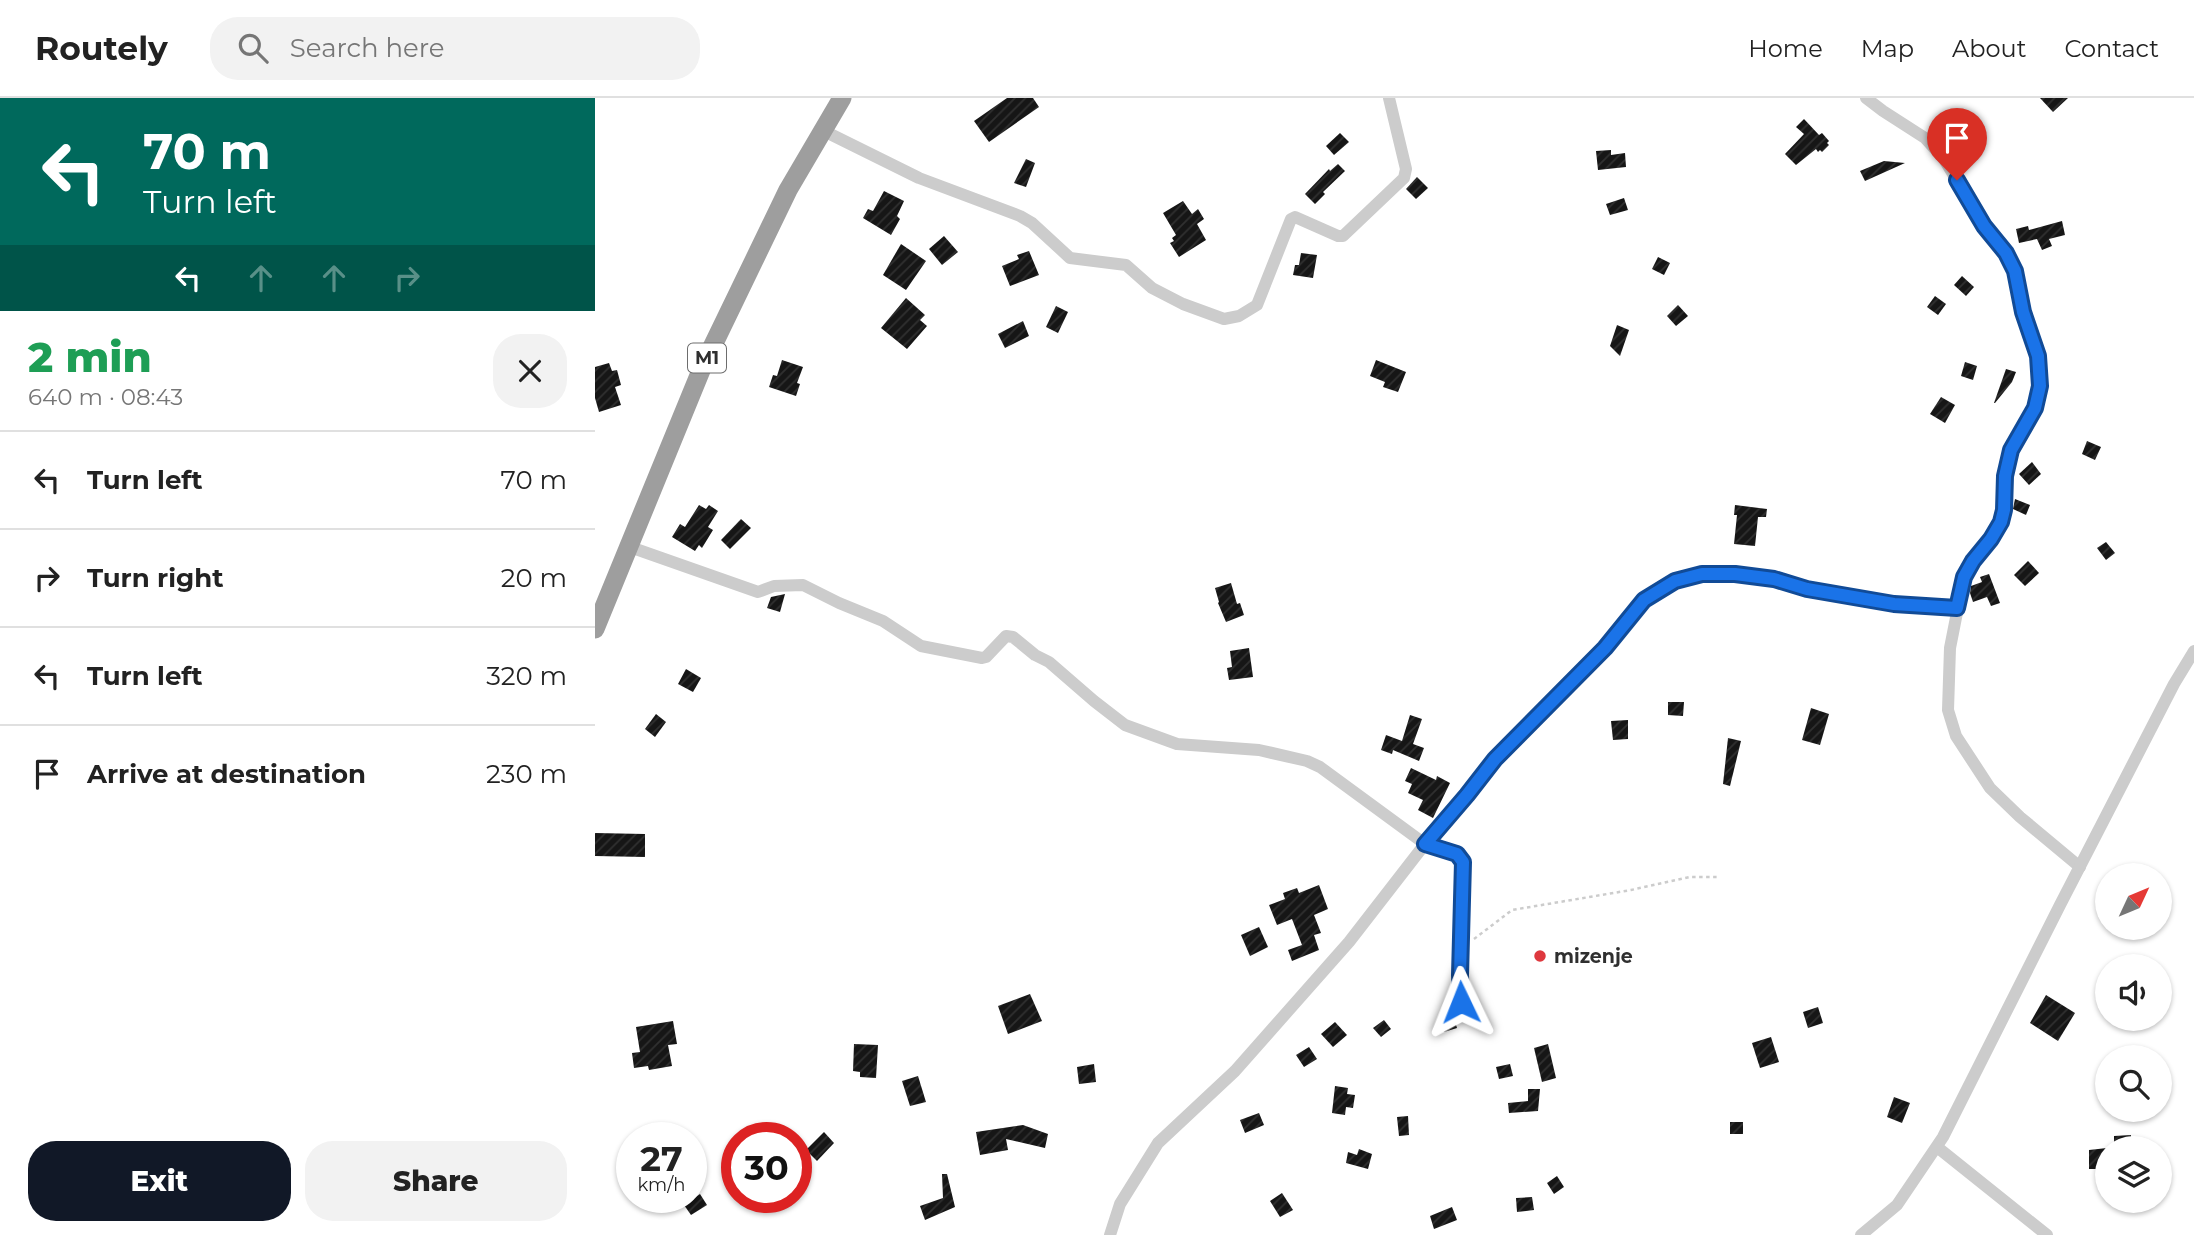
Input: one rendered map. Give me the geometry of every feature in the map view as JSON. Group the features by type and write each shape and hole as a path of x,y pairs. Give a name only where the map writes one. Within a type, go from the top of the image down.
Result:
{"highway":[{"name":"M1","path":"595,629 702,368 788,190 840,99"}],"street":[{"path":"822,130 919,178 1020,216 1032,223 1070,258 1126,265 1152,288 1183,304 1224,319 1232,319 1257,305 1291,219 1295,217 1343,236 1404,178 1406,169 1389,98"},
{"path":"1866,98 1925,138 1944,159 1984,226 2011,260 2015,271 2023,312 2038,356 2040,386 2035,408 2011,450 2005,476 2001,522 1964,577 1949,648 1948,710 1955,736 1990,788 2080,867"},
{"path":"630,547 758,592 774,586 803,585 883,621 921,646 982,658 1006,636 1013,637 1035,655 1049,662 1119,722 1177,744 1259,750 1314,764 1425,844 1457,854 1463,862 1461,1002"},
{"path":"1110,1235 1121,1203 1158,1143 1244,1060 1349,942 1495,759 1605,648 1644,600 1675,581 1702,574 1735,574 1774,579 1807,589 1894,604 1957,608"},
{"path":"1861,1235 1897,1205 1937,1147 2174,684 2194,651"},
{"path":"1937,1147 2047,1235"}],"path":[{"path":"1461,951 1512,910 1690,877 1720,877"}],"building":[{"path":"1007,98 1033,98 1039,107 989,142 974,121"},
{"path":"2040,98 2068,98 2053,112"},
{"path":"1959,114 1971,122 1961,135 1950,127"},
{"path":"1804,119 1819,135 1822,133 1829,145 1822,152 1816,149 1796,165 1785,154 1804,134 1796,127"},
{"path":"1340,133 1349,142 1334,155 1326,146"},
{"path":"1611,150 1611,155 1625,153 1626,167 1598,170 1596,151"},
{"path":"1026,159 1035,163 1026,187 1014,183"},
{"path":"1884,161 1905,163 1865,181 1860,171"},
{"path":"1338,164 1345,171 1323,192 1325,194 1315,204 1305,194 1329,169 1330,171"},
{"path":"1417,177 1428,188 1416,199 1406,189"},
{"path":"884,191 904,201 897,216 900,219 891,235 863,218 868,209 873,211"},
{"path":"1624,198 1628,210 1610,215 1606,204"},
{"path":"1183,201 1192,214 1198,209 1204,219 1197,224 1206,240 1179,257 1170,243 1176,235 1163,213"},
{"path":"2062,221 2065,235 2049,239 2052,246 2042,250 2037,239 2019,243 2016,229 2028,226 2029,230"},
{"path":"944,236 958,252 942,265 929,249"},
{"path":"901,244 926,261 906,290 883,275"},
{"path":"1029,251 1039,275 1010,286 1002,266 1019,259 1017,255"},
{"path":"1301,253 1317,255 1313,278 1293,275 1295,265 1299,265"},
{"path":"1658,257 1670,263 1664,275 1652,269"},
{"path":"1962,276 1974,287 1966,296 1954,285"},
{"path":"1935,296 1946,304 1938,315 1927,307"},
{"path":"906,298 925,315 920,320 927,326 907,349 881,328"},
{"path":"1678,305 1688,316 1676,326 1667,316"},
{"path":"1056,306 1068,312 1058,333 1046,327"},
{"path":"1023,321 1029,336 1005,348 998,334"},
{"path":"1617,325 1629,330 1620,356 1610,346"},
{"path":"782,360 803,367 796,396 769,387 773,375 777,376"},
{"path":"1376,360 1406,372 1398,392 1383,387 1385,382 1370,376"},
{"path":"1965,362 1977,366 1973,380 1961,376"},
{"path":"609,363 612,371 617,370 621,385 615,387 621,405 599,412 595,398 595,367"},
{"path":"2006,369 2016,372 2012,382 1994,403"},
{"path":"1941,397 1955,405 1945,423 1930,414"},
{"path":"2087,441 2101,447 2095,460 2082,454"},
{"path":"2032,462 2041,474 2029,485 2019,474"},
{"path":"2015,499 2030,505 2026,515 2013,509"},
{"path":"699,505 706,509 709,505 718,511 708,527 713,530 702,548 699,545 695,551 672,537 680,524 685,527"},
{"path":"1735,505 1767,509 1766,517 1758,517 1755,546 1734,544 1737,515 1734,515"},
{"path":"741,519 751,528 730,549 721,540"},
{"path":"2106,542 2115,553 2106,560 2097,548"},
{"path":"2028,561 2039,573 2025,586 2014,575"},
{"path":"1989,574 2000,603 1991,606 1987,597 1973,602 1971,586 1982,582 1980,577"},
{"path":"1231,583 1237,604 1240,603 1244,615 1226,622 1215,588"},
{"path":"785,594 780,612 767,608 771,597"},
{"path":"1249,648 1253,677 1229,680 1227,668 1232,667 1230,651"},
{"path":"686,669 701,678 693,692 678,684"},
{"path":"1668,702 1684,702 1683,716 1668,715"},
{"path":"1811,708 1829,714 1820,745 1802,740"},
{"path":"656,714 666,722 655,737 645,729"},
{"path":"1410,715 1422,719 1413,744 1424,748 1419,761 1393,750 1392,754 1381,750 1386,735 1402,741"},
{"path":"1628,720 1628,739 1613,740 1611,721"},
{"path":"1728,738 1741,741 1730,786 1723,784"},
{"path":"1411,768 1436,780 1437,776 1450,783 1433,818 1418,810 1423,800 1408,793 1412,784 1405,781"},
{"path":"595,833 645,834 645,857 595,856"},
{"path":"1319,885 1328,909 1314,915 1321,933 1314,935 1319,950 1292,961 1288,950 1302,945 1292,919 1277,925 1269,905 1285,899 1283,893 1297,888 1299,893"},
{"path":"1259,927 1268,947 1250,956 1241,935"},
{"path":"1030,994 1042,1021 1008,1034 998,1006"},
{"path":"2046,995 2075,1013 2058,1041 2030,1023"},
{"path":"1818,1007 1823,1023 1808,1028 1803,1012"},
{"path":"1453,1015 1457,1028 1444,1032 1442,1018"},
{"path":"1384,1020 1391,1029 1381,1037 1373,1028"},
{"path":"673,1021 677,1044 668,1045 672,1066 649,1070 648,1066 634,1068 632,1053 640,1052 636,1027"},
{"path":"1335,1022 1347,1035 1333,1047 1321,1034"},
{"path":"1771,1037 1779,1062 1760,1068 1752,1043"},
{"path":"854,1044 878,1045 876,1078 860,1077 860,1072 853,1071"},
{"path":"1548,1044 1556,1078 1542,1082 1534,1048"},
{"path":"1309,1047 1317,1059 1304,1067 1296,1055"},
{"path":"1094,1064 1096,1082 1079,1084 1077,1067"},
{"path":"1510,1064 1513,1076 1499,1079 1496,1067"},
{"path":"918,1076 926,1102 910,1106 902,1081"},
{"path":"1335,1086 1348,1088 1347,1094 1355,1095 1353,1108 1346,1107 1345,1115 1332,1113"},
{"path":"1528,1089 1540,1089 1538,1111 1509,1113 1508,1103 1528,1101"},
{"path":"1894,1097 1910,1103 1902,1123 1887,1117"},
{"path":"1259,1113 1264,1125 1245,1133 1240,1120"},
{"path":"1408,1116 1409,1135 1399,1136 1397,1117"},
{"path":"1730,1122 1743,1122 1743,1134 1730,1134"},
{"path":"1023,1125 1048,1134 1045,1148 1006,1139 1008,1150 980,1155 976,1132"},
{"path":"824,1132 834,1143 817,1161 812,1156 812,1144"},
{"path":"1359,1149 1372,1154 1368,1169 1346,1163 1348,1152 1357,1155"},
{"path":"2095,1149 2095,1169 2089,1169 2089,1150"},
{"path":"942,1174 947,1174 955,1207 925,1220 920,1206 943,1198"},
{"path":"1557,1176 1564,1187 1554,1194 1547,1183"},
{"path":"1282,1193 1293,1210 1280,1217 1270,1201"},
{"path":"1532,1197 1534,1210 1517,1212 1516,1198"},
{"path":"1452,1207 1457,1220 1434,1229 1430,1216"}],"place":[{"name":"mizenje","path":"1540,956"}],"route":[{"path":"1461,1002 1463,862 1457,854 1425,844 1495,759 1605,648 1644,600 1675,581 1702,574 1735,574 1774,579 1807,589 1894,604 1957,608 1964,577 2001,522 2007,462 2035,408 2040,386 2038,356 2023,312 2011,260 1984,226 1957,180"}]}
